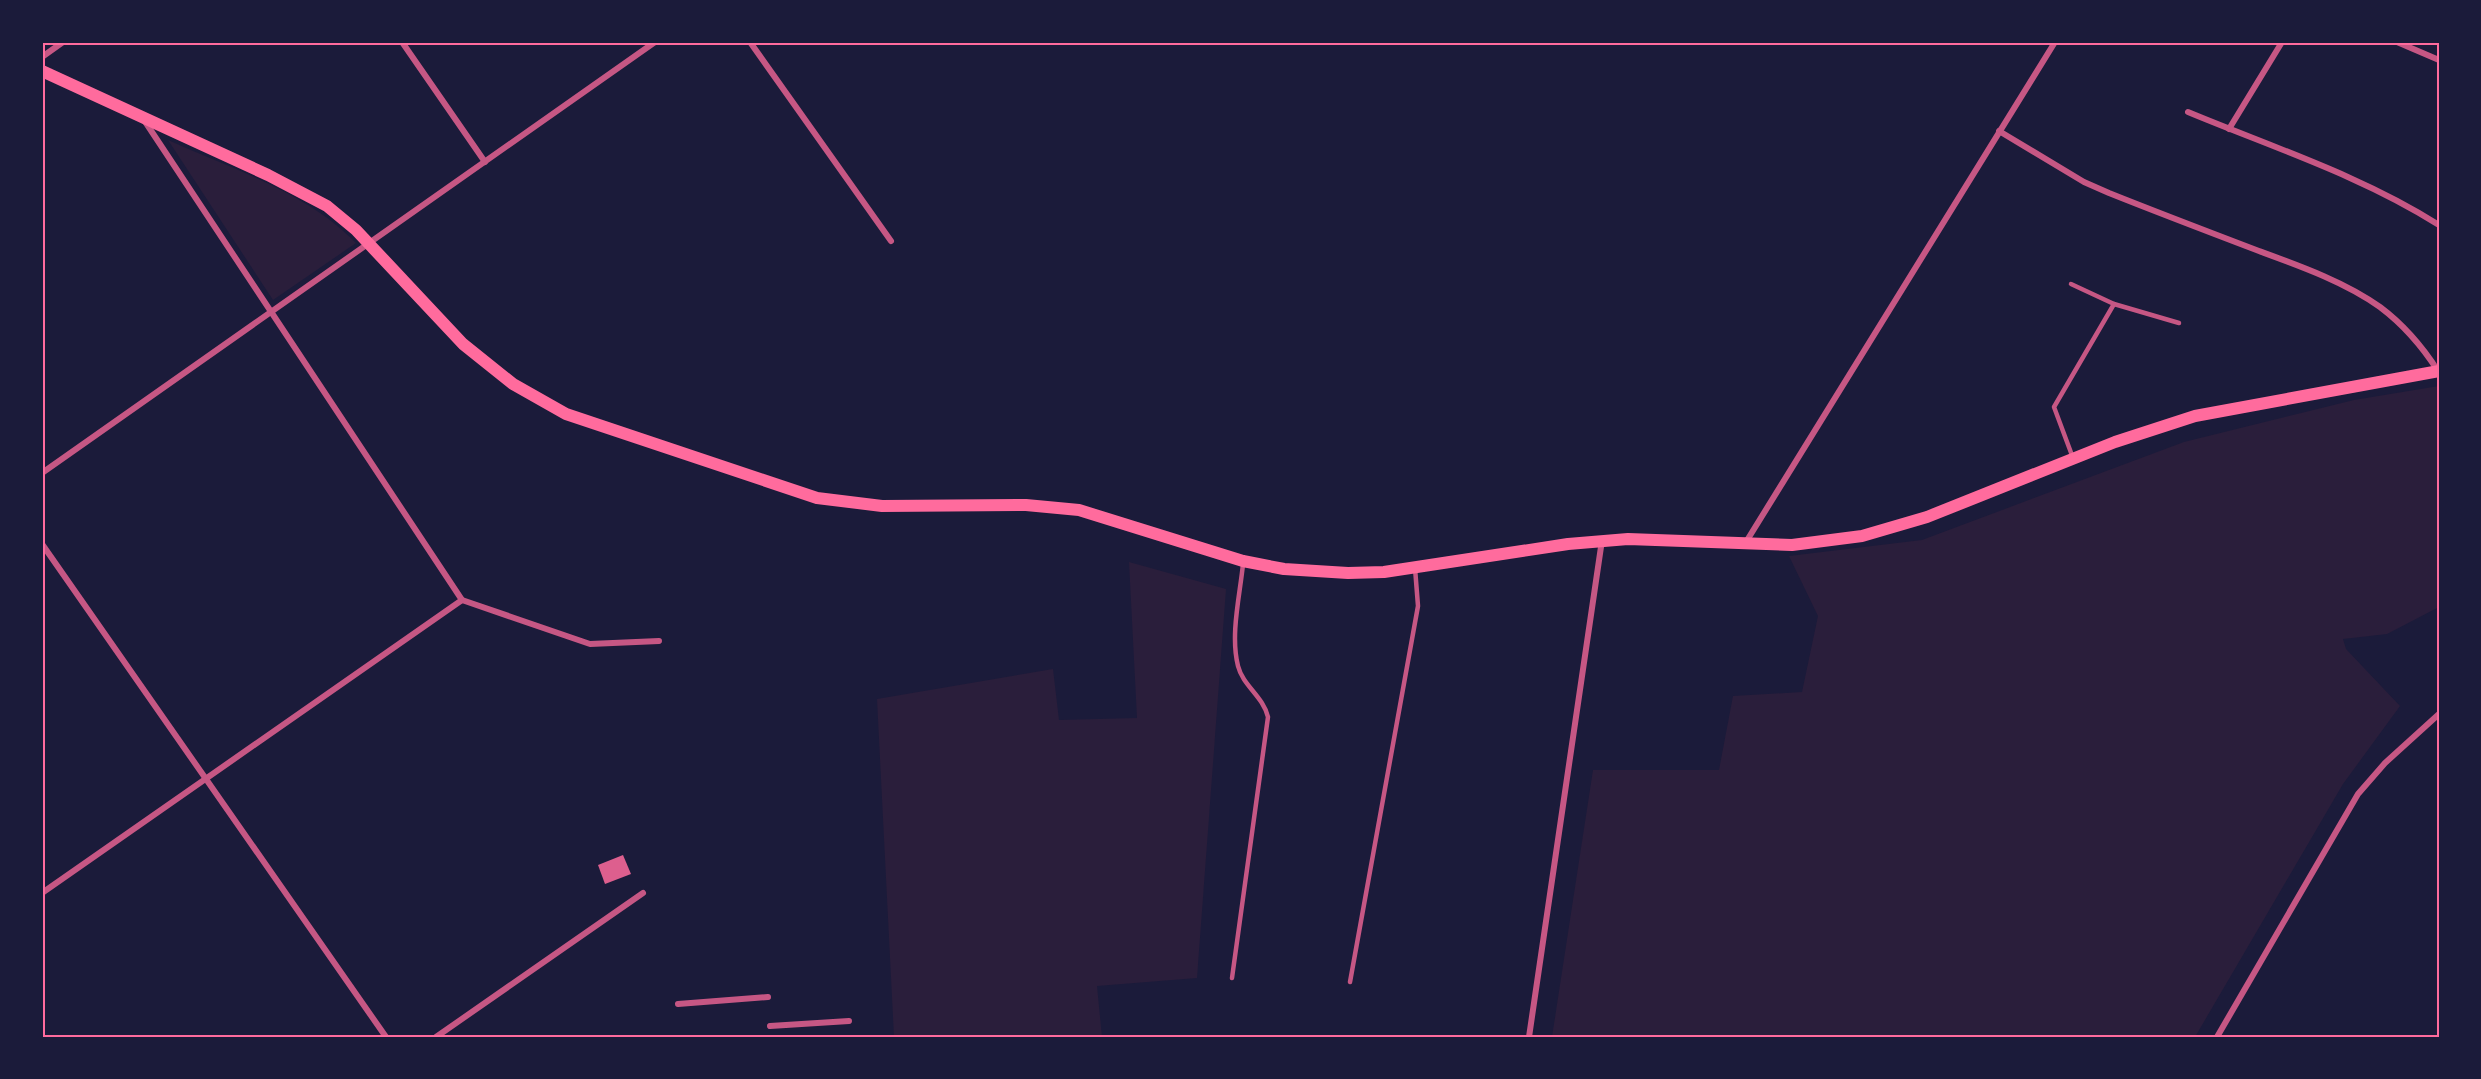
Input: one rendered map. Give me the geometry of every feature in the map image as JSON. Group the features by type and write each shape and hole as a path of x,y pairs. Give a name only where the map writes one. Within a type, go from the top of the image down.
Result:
{"main road":[{"path":"42,71 298,190 342,218 436,317 488,366 536,398 594,424 817,498 882,506 1052,506 1103,516 1243,561 1284,569 1348,573 1415,568 1602,540 1813,543 1893,529 2073,459 2195,416 2438,371"}],"street":[{"path":"42,57 63,42"},
{"path":"402,42 485,162"},
{"path":"42,473 655,42"},
{"path":"750,42 891,242"},
{"path":"1746,543 2055,42"},
{"path":"2229,129 2282,42"},
{"path":"2397,42 2439,60"},
{"path":"2188,112 2359,181 2409,206 2439,225"},
{"path":"144,119 462,600 590,644 659,641"},
{"path":"1999,131 2109,193 2297,266 2347,288 2379,306 2401,325 2423,348 2438,371"},
{"path":"1529,1037 1602,540"},
{"path":"42,544 386,1037"},
{"path":"42,893 462,600"},
{"path":"2217,1037 2358,794 2385,763 2439,714"},
{"path":"436,1037 643,893"},
{"path":"678,1004 768,997"},
{"path":"770,1026 849,1021"}],"lane":[{"path":"2071,284 2114,304 2179,323"},
{"path":"2073,459 2054,407 2114,304"},
{"path":"1232,978 1268,717 1262,698 1244,678 1238,667 1237,628 1243,561"},
{"path":"1350,982 1418,606 1415,568"}],"shaded area":[{"path":"168,140 268,183 292,196 315,209 356,243 273,300"},
{"path":"2439,386 2439,607 2387,634 2343,639 2346,649 2400,706 2343,784 2195,1037 1552,1037 1593,770 1719,770 1733,696 1802,692 1818,616 1789,556 1922,540 2184,442 2354,400"},
{"path":"1129,562 1226,589 1197,978 1097,986 1102,1037 894,1037 877,699 1053,669 1059,720 1137,718"}],"building":[{"path":"623,855 631,874 605,884 598,865"}]}
